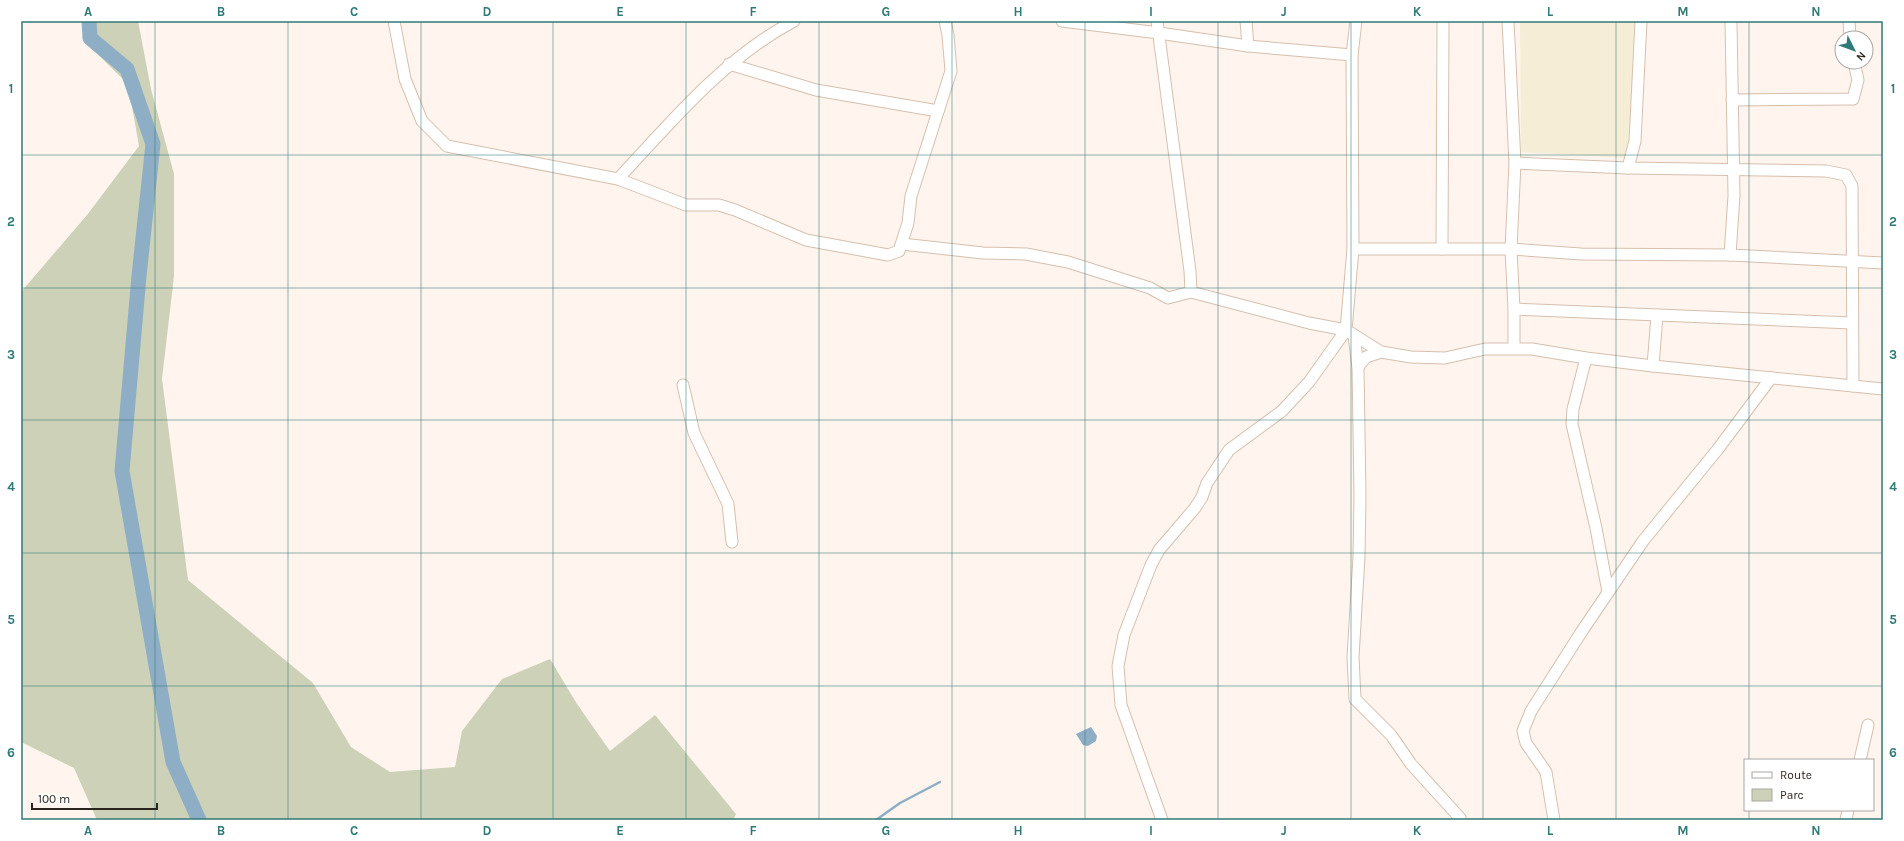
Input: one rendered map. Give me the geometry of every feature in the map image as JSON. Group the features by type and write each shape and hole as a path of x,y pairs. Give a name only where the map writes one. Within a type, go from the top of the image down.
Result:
{"street":[{"path":"394,21 405,79 422,121 447,146 618,179 686,205 719,205 735,210 806,240 888,255 899,252 902,244 908,223 911,196 951,71 948,35 945,21"},
{"path":"618,179 729,64 778,30 794,21"},
{"path":"1062,21 1159,32 1248,46 1352,55"},
{"path":"1157,21 1190,271 1191,292"},
{"path":"1246,21 1248,46"},
{"path":"1356,21 1352,55 1353,249 1350,333 1358,368 1360,496 1359,557 1353,657 1355,699 1391,735 1411,764 1460,818 1459,820"},
{"path":"1442,249 1443,21"},
{"path":"1508,21 1515,163 1511,249 1514,348"},
{"path":"1628,168 1635,141 1641,21"},
{"path":"1730,255 1734,196 1732,169 1731,21"},
{"path":"729,64 816,90 938,111"},
{"path":"1732,100 1853,99 1858,80 1856,70"},
{"path":"1515,163 1628,168 1826,171 1846,175 1852,186 1851,260 1853,386"},
{"path":"902,244 983,253 1026,254 1068,262 1150,288 1168,298 1191,292 1350,333 1381,352 1411,357 1445,358 1485,349 1532,349 1586,358 1653,366 1883,389"},
{"path":"1353,249 1511,249 1581,254 1730,255 1851,260 1883,263"},
{"path":"1514,309 1852,323"},
{"path":"1653,366 1657,316"},
{"path":"1162,820 1121,705 1118,666 1124,635 1142,586 1151,565 1160,550 1195,508 1202,497 1207,483 1229,450 1282,411 1309,382 1350,333"},
{"path":"1358,368 1366,357 1381,352"},
{"path":"1586,358 1572,424 1596,528 1608,592"},
{"path":"1554,820 1546,772 1526,743 1523,731 1537,699 1643,541 1718,449 1771,378"},
{"path":"683,385 694,433 728,504 732,542"},
{"path":"1860,759 1868,725"}],"shaded area":[{"path":"1637,21 1627,158 1521,152 1520,22"}],"green space":[{"path":"84,21 138,21 151,89 174,174 174,276 162,379 188,580 313,683 351,747 390,772 455,767 462,731 502,679 550,659 577,704 610,751 655,715 736,814 733,820 97,820 74,768 21,742 21,292 87,215 139,146 128,84 84,41"}],"water":[{"path":"1091,727 1097,736 1096,741 1088,746 1083,745 1076,734"}],"waterway":[{"path":"89,21 90,38 127,69 153,144 139,276 122,471 173,762 199,820"},
{"path":"876,820 900,803 940,782"}]}
